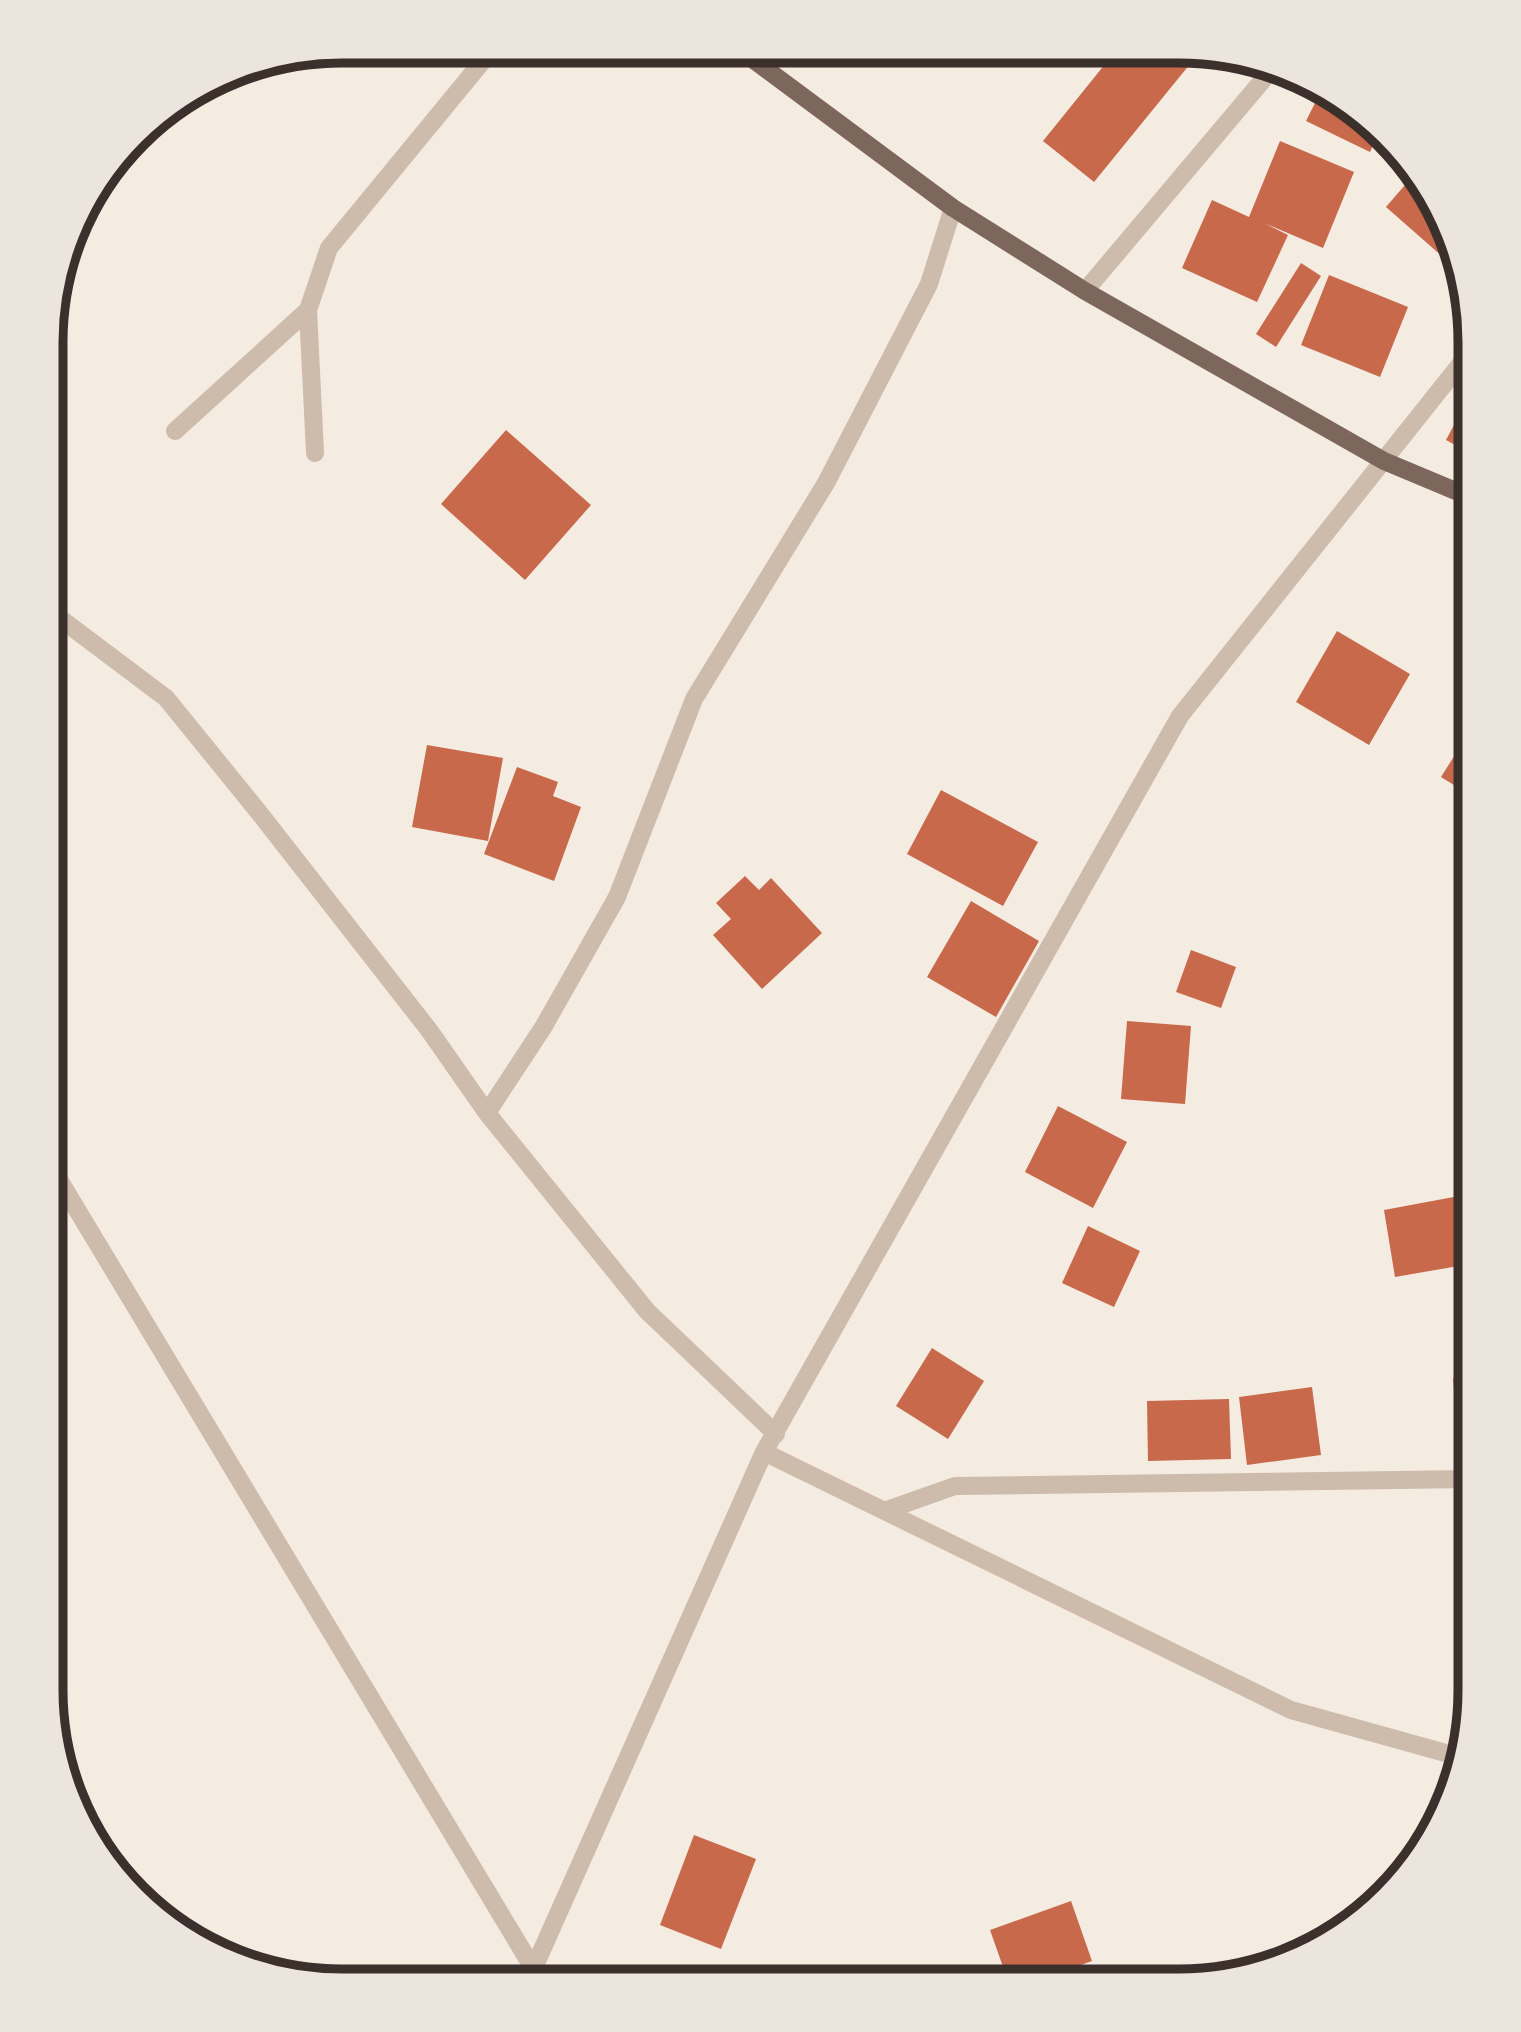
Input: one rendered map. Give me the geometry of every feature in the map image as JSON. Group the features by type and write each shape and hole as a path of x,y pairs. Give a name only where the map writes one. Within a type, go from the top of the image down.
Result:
{"main road":[{"path":"758,63 953,208 1084,291 1384,461 1458,492"}],"street":[{"path":"315,453 308,310 329,248 481,63"},
{"path":"1084,291 1265,77"},
{"path":"487,1113 544,1026 617,897 694,699 826,483 929,284 953,208"},
{"path":"176,431 308,310"},
{"path":"533,1969 764,1452 1180,716 1458,367"},
{"path":"63,621 166,698 429,1030 487,1113 647,1311 776,1434"},
{"path":"63,1187 528,1969"},
{"path":"764,1452 1291,1710 1450,1754"},
{"path":"884,1511 955,1486 1458,1479"}],"building":[{"path":"1106,63 1190,64 1094,182 1043,141"},
{"path":"1317,99 1349,121 1374,143 1370,152 1306,121"},
{"path":"1280,141 1354,172 1323,248 1264,223 1288,235 1257,302 1182,268 1212,200 1249,217"},
{"path":"1407,182 1437,235 1445,259 1386,207"},
{"path":"1301,263 1321,276 1276,347 1256,334"},
{"path":"1329,275 1408,307 1380,377 1301,345"},
{"path":"1458,417 1458,446 1446,440"},
{"path":"506,430 591,505 525,580 441,504"},
{"path":"1337,631 1410,674 1369,745 1296,702"},
{"path":"427,745 503,758 488,841 412,827"},
{"path":"1458,750 1458,788 1441,777"},
{"path":"517,767 558,782 553,796 581,807 554,881 484,854"},
{"path":"941,790 1038,842 1003,906 907,854"},
{"path":"745,876 759,890 771,878 822,933 762,989 713,935 731,919 716,903"},
{"path":"971,901 1039,941 996,1017 927,977"},
{"path":"1191,950 1236,967 1221,1008 1176,992"},
{"path":"1127,1021 1191,1026 1185,1104 1121,1099"},
{"path":"1058,1106 1127,1142 1093,1208 1025,1172"},
{"path":"1458,1196 1458,1266 1395,1277 1384,1210"},
{"path":"1088,1226 1140,1251 1114,1307 1062,1283"},
{"path":"932,1348 984,1381 948,1439 896,1406"},
{"path":"1453,1378 1458,1378 1458,1440"},
{"path":"1312,1387 1321,1455 1247,1465 1239,1397"},
{"path":"1229,1399 1231,1459 1148,1461 1147,1401"},
{"path":"694,1835 756,1859 721,1949 660,1925"},
{"path":"1071,1901 1092,1961 1069,1969 1004,1969 990,1930"}]}
